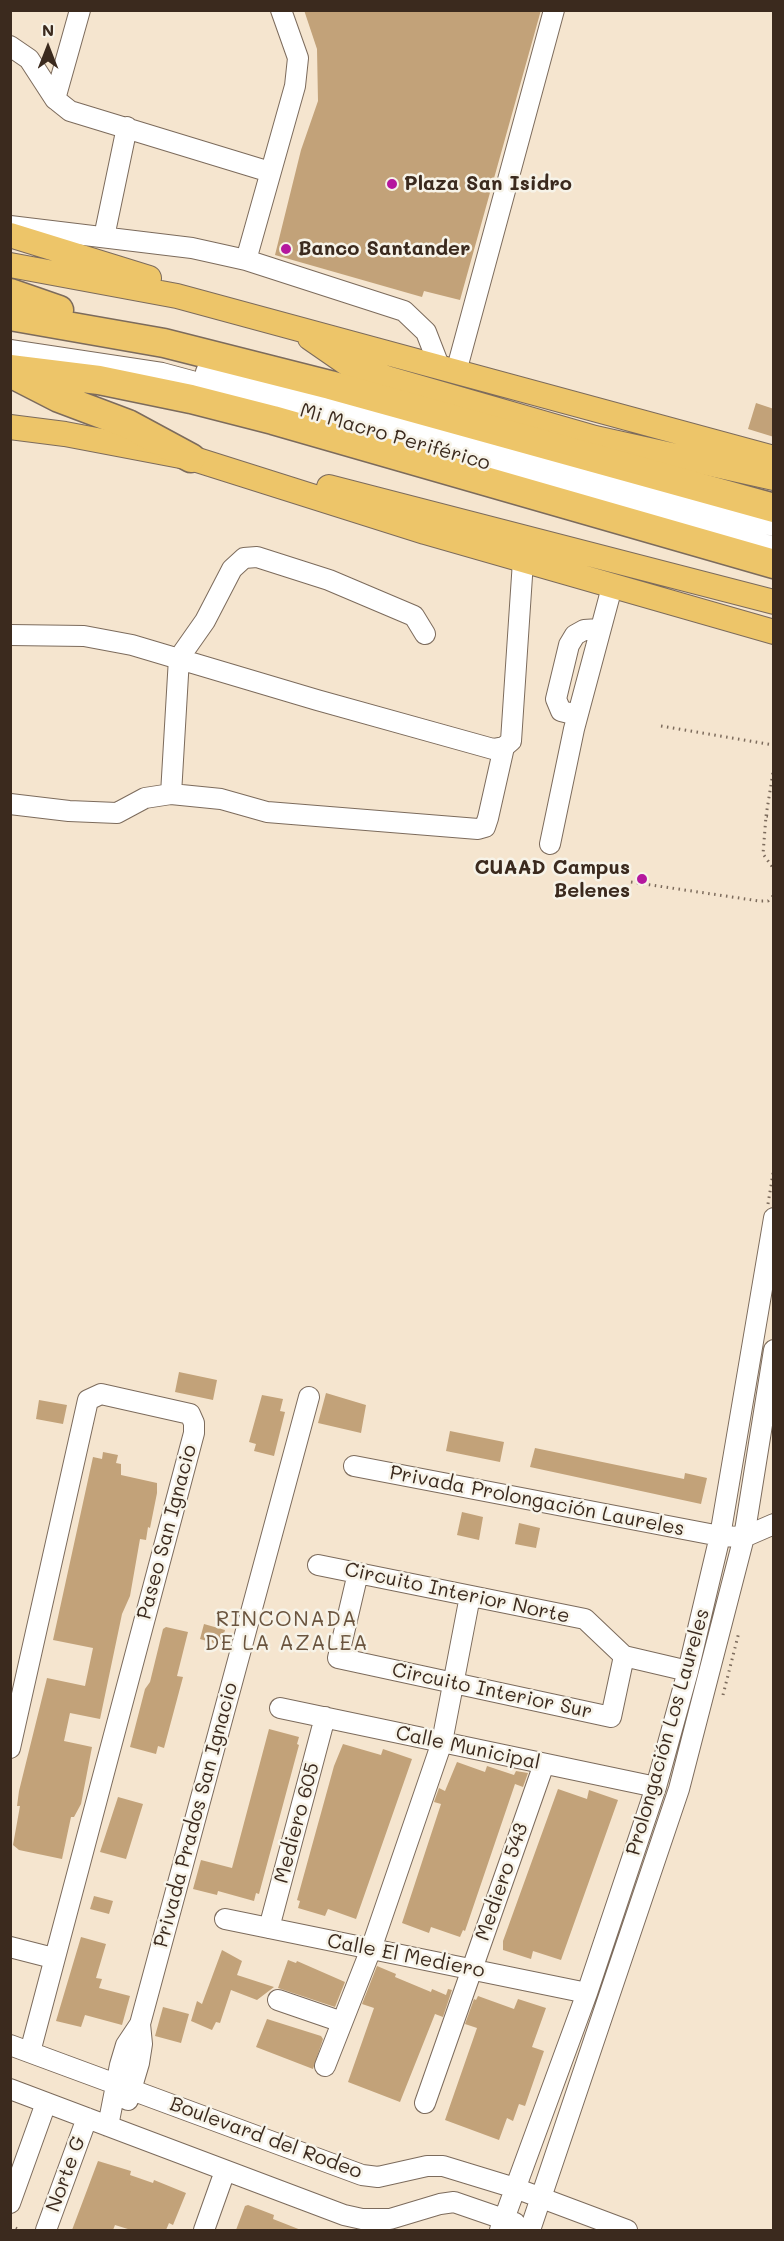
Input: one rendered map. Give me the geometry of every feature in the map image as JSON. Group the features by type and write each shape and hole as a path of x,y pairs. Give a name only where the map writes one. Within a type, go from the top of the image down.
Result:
{"highway":[{"path":"10,293 91,323 330,385 774,508"},
{"path":"10,316 164,343"},
{"path":"10,369 99,380 222,407 774,564"},
{"path":"10,374 59,398 128,424 191,458"}],"main road":[{"path":"10,235 159,281 177,296"},
{"path":"10,265 177,296 774,458"},
{"path":"301,331 332,355 365,371 595,438 774,478"},
{"path":"10,427 65,434 191,458 523,561 774,632"},
{"path":"267,482 290,478 417,507 774,602"}],"street":[{"path":"55,99 80,10"},
{"path":"246,260 295,86 298,58 281,10"},
{"path":"448,370 554,10"},
{"path":"10,46 29,59 55,99 70,111 270,172"},
{"path":"105,237 127,127"},
{"path":"10,226 192,248 246,260 404,311 426,332 448,370"},
{"name":"Mi Macro Periférico","path":"10,337 150,358 261,385 774,526"},
{"name":"Mi Macro Periférico","path":"10,350 162,373 405,439 774,547"},
{"path":"171,794 179,658 205,621 232,569 244,558 251,556 329,580 399,609 414,616 425,634"},
{"path":"10,635 84,636 132,645 493,749 504,747 511,741 523,561"},
{"path":"550,844 577,715 561,711 556,699 569,645 574,635 584,630 599,629 612,587"},
{"path":"10,804 69,811 117,813 145,798 171,794 221,799 267,812 478,829 485,827 488,818 504,747"},
{"name":"Prolongación Los Laureles","path":"502,2225 587,1993 656,1787 688,1671 720,1536 770,1213"},
{"name":"Prolongación Los Laureles","path":"532,2230 540,2198 678,1789 744,1537 767,1413 774,1350"},
{"name":"Paseo San Ignacio","path":"10,1748 88,1400 101,1394 189,1413 194,1423 191,1444 53,1958 30,2052"},
{"name":"Privada Prados San Ignacio","path":"113,2128 124,2087 126,2045 140,2024 309,1397"},
{"path":"767,1413 774,1437"},
{"name":"Privada Prolongación Laureles","path":"354,1466 720,1536 744,1537"},
{"path":"744,1537 774,1524"},
{"name":"Circuito Interior Norte","path":"318,1564 585,1619 624,1656"},
{"name":"Circuito Interior Sur","path":"358,1573 338,1658 611,1717 624,1656"},
{"path":"325,2066 371,1949 442,1742 470,1596"},
{"path":"624,1656 688,1671"},
{"name":"Calle Municipal","path":"280,1708 656,1787"},
{"name":"Mediero 605","path":"269,1928 325,1717"},
{"name":"Mediero 543","path":"425,2103 544,1764"},
{"name":"Calle El Mediero","path":"225,1919 587,1993"},
{"path":"10,1947 53,1958"},
{"path":"278,2000 342,2022"},
{"name":"Boulevard del Rodeo","path":"10,2045 362,2175 378,2177 427,2166 443,2166 514,2188 627,2230"},
{"path":"10,2089 344,2215 362,2219 390,2219 454,2202 502,2225 532,2230"},
{"path":"10,2203 46,2103"},
{"name":"Norte G","path":"46,2230 87,2118"},
{"path":"204,2230 225,2171"}],"path":[{"path":"661,726 774,745"},
{"path":"774,766 763,854 774,869"},
{"path":"766,816 774,817"},
{"path":"631,882 759,901 768,901 774,895"},
{"path":"770,1213 774,1167"},
{"path":"10,2226 21,2230"}],"building":[{"name":"Plaza San Isidro","path":"304,10 541,10 460,300 424,291 422,297 275,255 301,150 318,101 317,49"},
{"path":"756,403 774,409 774,437 748,429"},
{"path":"179,1372 217,1380 213,1400 175,1392"},
{"path":"326,1393 366,1405 361,1433 318,1423"},
{"path":"262,1395 283,1399 280,1411 285,1412 274,1456 254,1451 256,1444 249,1442"},
{"path":"39,1400 67,1405 63,1424 36,1419"},
{"path":"450,1431 504,1442 500,1462 446,1451"},
{"path":"535,1448 684,1479 685,1473 707,1478 701,1504 530,1467"},
{"path":"103,1452 118,1455 116,1463 121,1464 121,1475 157,1483 157,1493 146,1540 140,1539 130,1596 122,1614 100,1719 70,1713 64,1741 92,1747 81,1804 74,1817 71,1817 62,1859 19,1850 13,1845 20,1806 17,1806 19,1791 47,1678 85,1686 93,1648 53,1640 93,1457 102,1459"},
{"path":"462,1512 483,1517 479,1540 457,1535"},
{"path":"519,1523 540,1528 536,1548 515,1544"},
{"path":"204,1624 225,1630 221,1645 200,1639"},
{"path":"166,1627 188,1632 177,1676 183,1677 164,1748 158,1746 156,1754 130,1747 163,1629"},
{"path":"269,1729 299,1737 297,1744 299,1745 259,1894 256,1893 254,1901 218,1891 217,1895 193,1889 201,1860 232,1868"},
{"path":"343,1744 381,1755 383,1749 412,1759 356,1919 328,1909 325,1916 298,1908 300,1901 297,1900 334,1766"},
{"path":"457,1762 485,1772 487,1766 514,1775 516,1771 528,1773 523,1787 515,1784 465,1931 463,1930 460,1937 431,1927 429,1933 402,1923 441,1804 434,1802 439,1788 445,1791"},
{"path":"558,1789 587,1799 589,1790 618,1800 561,1960 533,1951 531,1959 503,1950 503,1941"},
{"path":"118,1797 143,1804 126,1859 100,1852"},
{"path":"94,1896 113,1901 109,1914 90,1909"},
{"path":"81,1937 106,1944 96,1978 102,1979 99,1988 130,1996 122,2025 85,2015 81,2027 56,2021"},
{"path":"222,1950 242,1961 237,1975 274,1987 257,2000 231,1990 220,2023 216,2022 212,2030 191,2021 197,2001 202,2004"},
{"path":"288,1960 296,1963 297,1961 345,1982 335,2007 278,1988"},
{"path":"377,1966 396,1974 395,1977 431,1992 432,1989 446,1995 448,1989 452,1990 443,2017 435,2014 400,2102 348,2082 374,2008 362,2004"},
{"path":"478,1996 514,2009 518,1999 546,2008 532,2047 544,2051 525,2106 519,2104 513,2121 507,2118 499,2140 445,2120 477,2028 465,2024 474,1999 476,2000"},
{"path":"163,2007 189,2014 181,2043 155,2036"},
{"path":"267,2019 321,2036 323,2039 313,2069 256,2047"},
{"path":"98,2161 131,2171 130,2175 153,2183 154,2180 186,2193 173,2225 169,2223 166,2230 131,2230 115,2225 113,2230 72,2230"},
{"path":"248,2205 274,2215 273,2219 301,2230 236,2230 245,2206"}],"place":[{"name":"Plaza San Isidro","path":"392,184"},
{"name":"Banco Santander","path":"286,249"},
{"name":"CUAAD Campus Belenes","path":"642,879"}],"district":[{"name":"RINCONADA DE LA AZALEA","path":"287,1632"}]}
